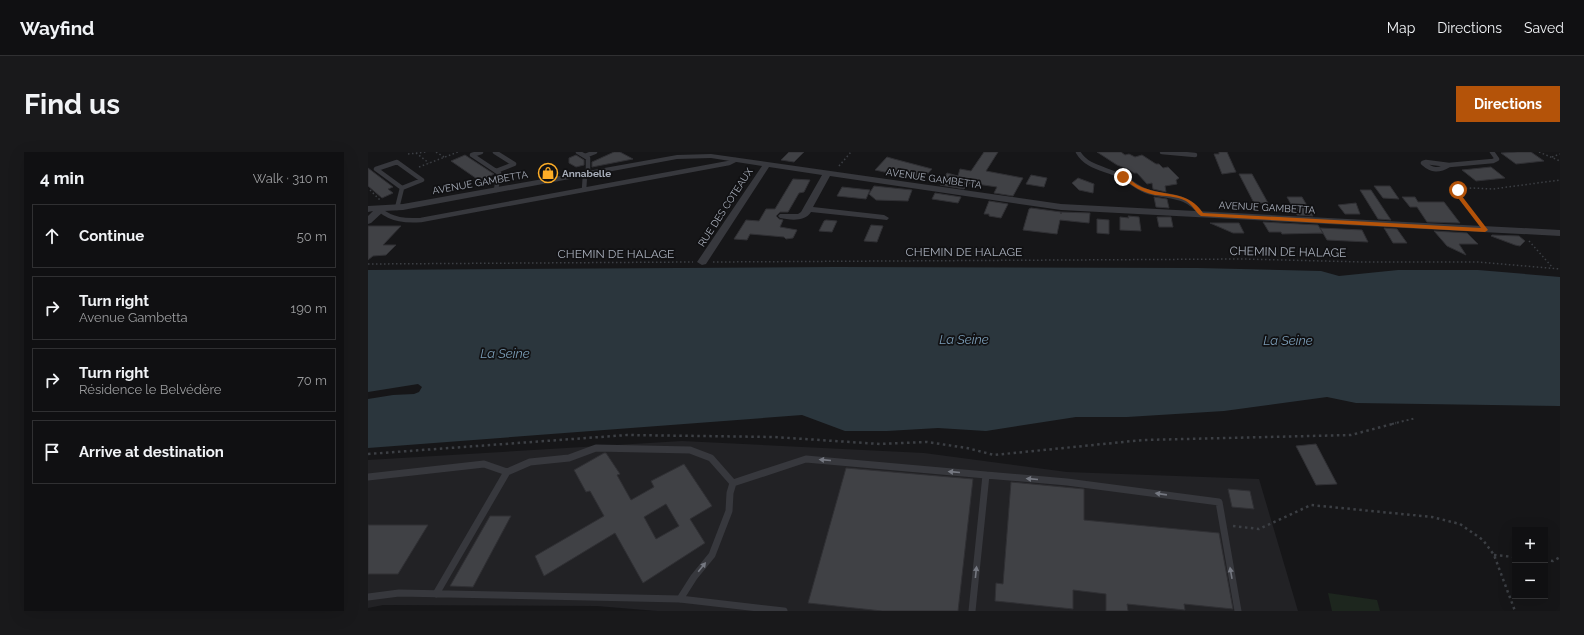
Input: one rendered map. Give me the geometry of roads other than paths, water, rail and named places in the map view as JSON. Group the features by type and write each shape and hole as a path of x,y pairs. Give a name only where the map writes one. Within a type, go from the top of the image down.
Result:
{"street":[{"name":"AVENUE GAMBETTA","path":"368,209 380,210 397,208 691,154 1062,207 1560,233"},
{"name":"RUE DES COTEAUX","path":"702,262 766,164"},
{"path":"783,216 800,217 805,214 830,174"},
{"path":"808,209 884,218"},
{"path":"368,221 380,210"}],"lane":[{"path":"481,152 472,155 499,173 496,190"},
{"path":"495,152 514,164 496,171"},
{"path":"578,152 588,158 584,190"},
{"path":"585,156 595,152"},
{"path":"1078,152 1079,156 1086,163 1123,177 1140,189 1154,193 1177,196 1188,200 1196,205 1201,214"},
{"path":"1162,152 1195,154"},
{"path":"1448,165 1442,170 1434,170 1423,163 1426,162 1448,165 1493,161 1498,159 1492,152"},
{"path":"380,210 385,214 402,220 421,220 729,163 735,160"},
{"path":"397,162 422,180 402,188 376,169 397,162"},
{"path":"397,208 402,188"},
{"path":"436,594 507,472 530,462 569,458 596,448 690,450 704,453 711,457 733,483"},
{"path":"733,483 806,459 1067,482 1219,502 1238,611"},
{"path":"368,477 484,464 507,472"},
{"path":"972,611 986,475"},
{"path":"680,599 694,577 712,555 729,512 730,493 733,483"},
{"path":"368,598 399,593 680,599 784,611"}],"water":[{"name":"La Seine","path":"835,267 1198,268 1321,271 1339,276 1398,270 1478,270 1560,277 1560,406 1356,403 1327,397 1224,411 1127,417 1076,417 986,431 938,428 887,431 845,431 802,415 368,448 368,399 393,395 414,394 419,392 422,387 418,384 368,392 368,270"}],"place":[{"name":"Annabelle","path":"548,173"}]}
